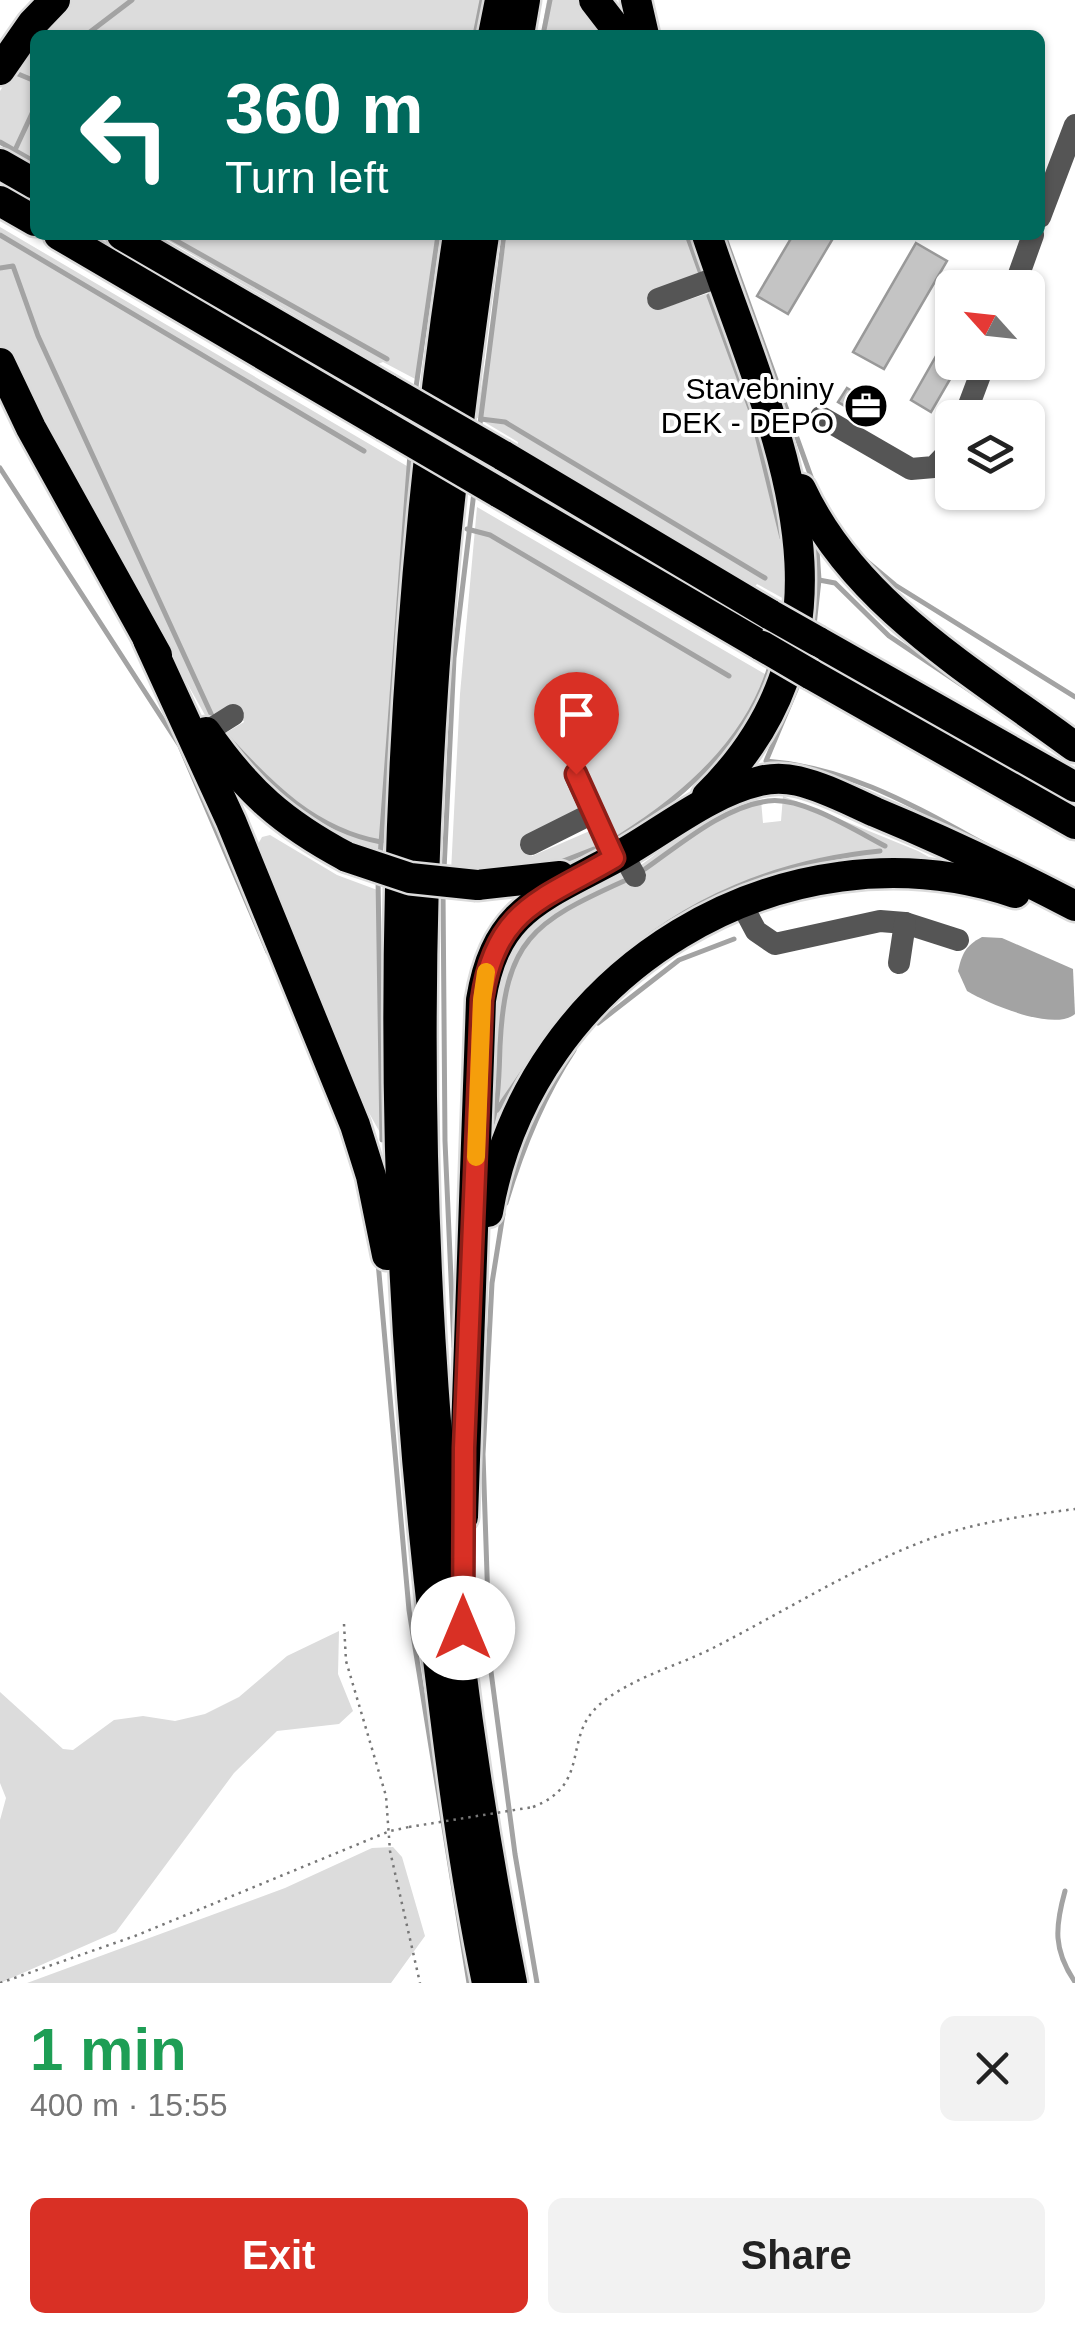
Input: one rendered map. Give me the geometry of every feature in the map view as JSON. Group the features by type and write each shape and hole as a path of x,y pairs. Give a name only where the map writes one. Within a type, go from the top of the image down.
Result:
{"highway":[{"path":"0,29 41,0"},
{"path":"0,70 55,0"},
{"path":"494,30 500,0"},
{"path":"520,30 526,0"},
{"path":"594,0 616,30"},
{"path":"636,0 643,30"},
{"path":"0,164 30,181"},
{"path":"0,201 30,218"},
{"path":"68,240 810,674 1075,824"},
{"path":"131,240 771,615 1075,787"},
{"path":"408,1391 397,1118 401,812 418,554 436,378 457,240"},
{"path":"483,240 462,389 440,594 426,819 425,1221 446,1520 486,1842 512,1983"},
{"path":"678,821 717,785 749,744 774,699 791,650 800,599 800,547 788,477 709,240"},
{"path":"0,363 30,428 148,640 231,768 274,812 347,857 410,878 477,885 546,880 620,863"},
{"path":"0,388 30,428"},
{"path":"770,416 812,513 856,575 902,618 1075,748"},
{"path":"148,640 231,821 355,1125 384,1234 408,1391 462,1845 486,1983"},
{"path":"463,1665 468,1323 482,1000 488,965 501,936 529,904 620,863 718,796 758,781 780,778 802,782 912,827 1075,906"},
{"path":"468,1323 490,1197 508,1134 530,1084 585,1010 650,950 740,902 816,878 850,874 920,873 988,884 1075,915"}],"lane":[{"path":"1045,205 1075,125"},
{"path":"1020,270 1031,240"},
{"path":"658,299 720,276"},
{"path":"821,417 911,469 935,466"},
{"path":"206,732 233,716"},
{"path":"576,774 620,863"},
{"path":"531,844 594,813"},
{"path":"740,902 761,937 775,944 867,922 904,924 958,940"},
{"path":"900,964 904,924"}],"path":[{"path":"0,1983 135,1936 390,1831 533,1808 564,1790 576,1761 583,1724 610,1697 713,1648 842,1578 921,1542 994,1520 1075,1508"},
{"path":"344,1624 346,1661 386,1796 390,1851 420,1983"}],"shaded area":[{"path":"71,0 484,0 478,30 40,30"},
{"path":"547,0 583,0 605,30 542,30"},
{"path":"30,43 30,161 0,145 0,91"},
{"path":"0,227 412,469 394,667 383,859 324,841 217,738 244,722 236,707 210,724 0,347"},
{"path":"167,240 441,240 419,381 383,362 378,364"},
{"path":"506,240 696,240 709,274 660,309 715,291 745,379 781,514 786,600 757,584 753,589 517,450 518,442 476,417"},
{"path":"477,507 770,677 724,750 686,792 641,827 616,843 582,813 526,841 532,856 592,830 601,850 543,873 451,872 460,694"},
{"path":"783,796 918,851 945,866 790,874 548,1040 513,1095 486,1151 492,985 524,923 575,891 622,873 632,887 646,878 641,865 698,823 729,806 761,800 763,823 781,821"},
{"path":"270,835 337,875 380,891 382,1136 360,1097 256,848 262,837"},
{"path":"982,937 1002,938 1073,969 1075,1014 1065,1019 1037,1018 1005,1009 967,991 959,965 968,947"},
{"path":"339,1631 338,1674 353,1711 339,1724 277,1731 234,1773 116,1932 0,1983 0,1820 6,1798 0,1783 0,1692 63,1749 73,1750 114,1720 143,1716 175,1721 205,1714 239,1697 287,1656"},
{"path":"393,1847 402,1857 425,1936 391,1983 27,1983 285,1888 372,1848"}],"building":[{"path":"790,240 832,240 788,314 757,296"},
{"path":"916,243 947,261 942,270 935,270 935,282 884,369 853,352"},
{"path":"935,358 935,380 950,380 931,412 911,400"},
{"path":"847,388 880,408 872,422 838,402"}],"waterway":[{"path":"93,30 132,0"},
{"path":"476,30 482,0"},
{"path":"544,30 550,0"},
{"path":"11,71 30,79"},
{"path":"15,150 30,118"},
{"path":"0,142 30,159"},
{"path":"0,235 364,451"},
{"path":"175,240 387,359"},
{"path":"415,394 437,240"},
{"path":"479,432 503,240"},
{"path":"689,240 701,274"},
{"path":"726,240 814,485"},
{"path":"0,268 13,266 38,336 213,718"},
{"path":"709,296 751,411 782,538"},
{"path":"481,419 505,422 765,578"},
{"path":"380,857 410,454"},
{"path":"0,468 180,746 268,952"},
{"path":"444,870 454,658 474,492"},
{"path":"467,529 490,535 729,676"},
{"path":"814,626 819,580 817,550"},
{"path":"864,559 895,585 1075,697"},
{"path":"819,580 835,583 889,636 990,704"},
{"path":"619,837 668,803 712,764 747,717 771,663"},
{"path":"800,680 766,761 854,780 908,803 988,846"},
{"path":"228,738 278,788 315,816 357,836 381,842"},
{"path":"645,869 719,819 768,801 812,809 885,846"},
{"path":"558,863 594,849"},
{"path":"611,968 670,922 736,887 806,864 880,851"},
{"path":"378,878 382,1140"},
{"path":"490,1131 498,1089 503,1010 517,958 546,923 624,881"},
{"path":"443,891 445,1141 454,1347"},
{"path":"598,1023 679,960 734,939"},
{"path":"573,1007 592,985"},
{"path":"497,1110 538,1050"},
{"path":"506,1203 534,1124 574,1050"},
{"path":"503,1214 492,1283 483,1454 490,1664 537,1983"},
{"path":"378,1262 409,1610 469,1983"},
{"path":"1065,1891 1058,1938 1075,1982"}],"slow traffic":[{"path":"476,1157 486,972"}],"place":[{"name":"Stavebniny DEK - DEPO","path":"866,406"}],"route":[{"path":"463,1628 464,1448 482,1000 493,950 510,923 541,896 614,858 576,774"}]}
